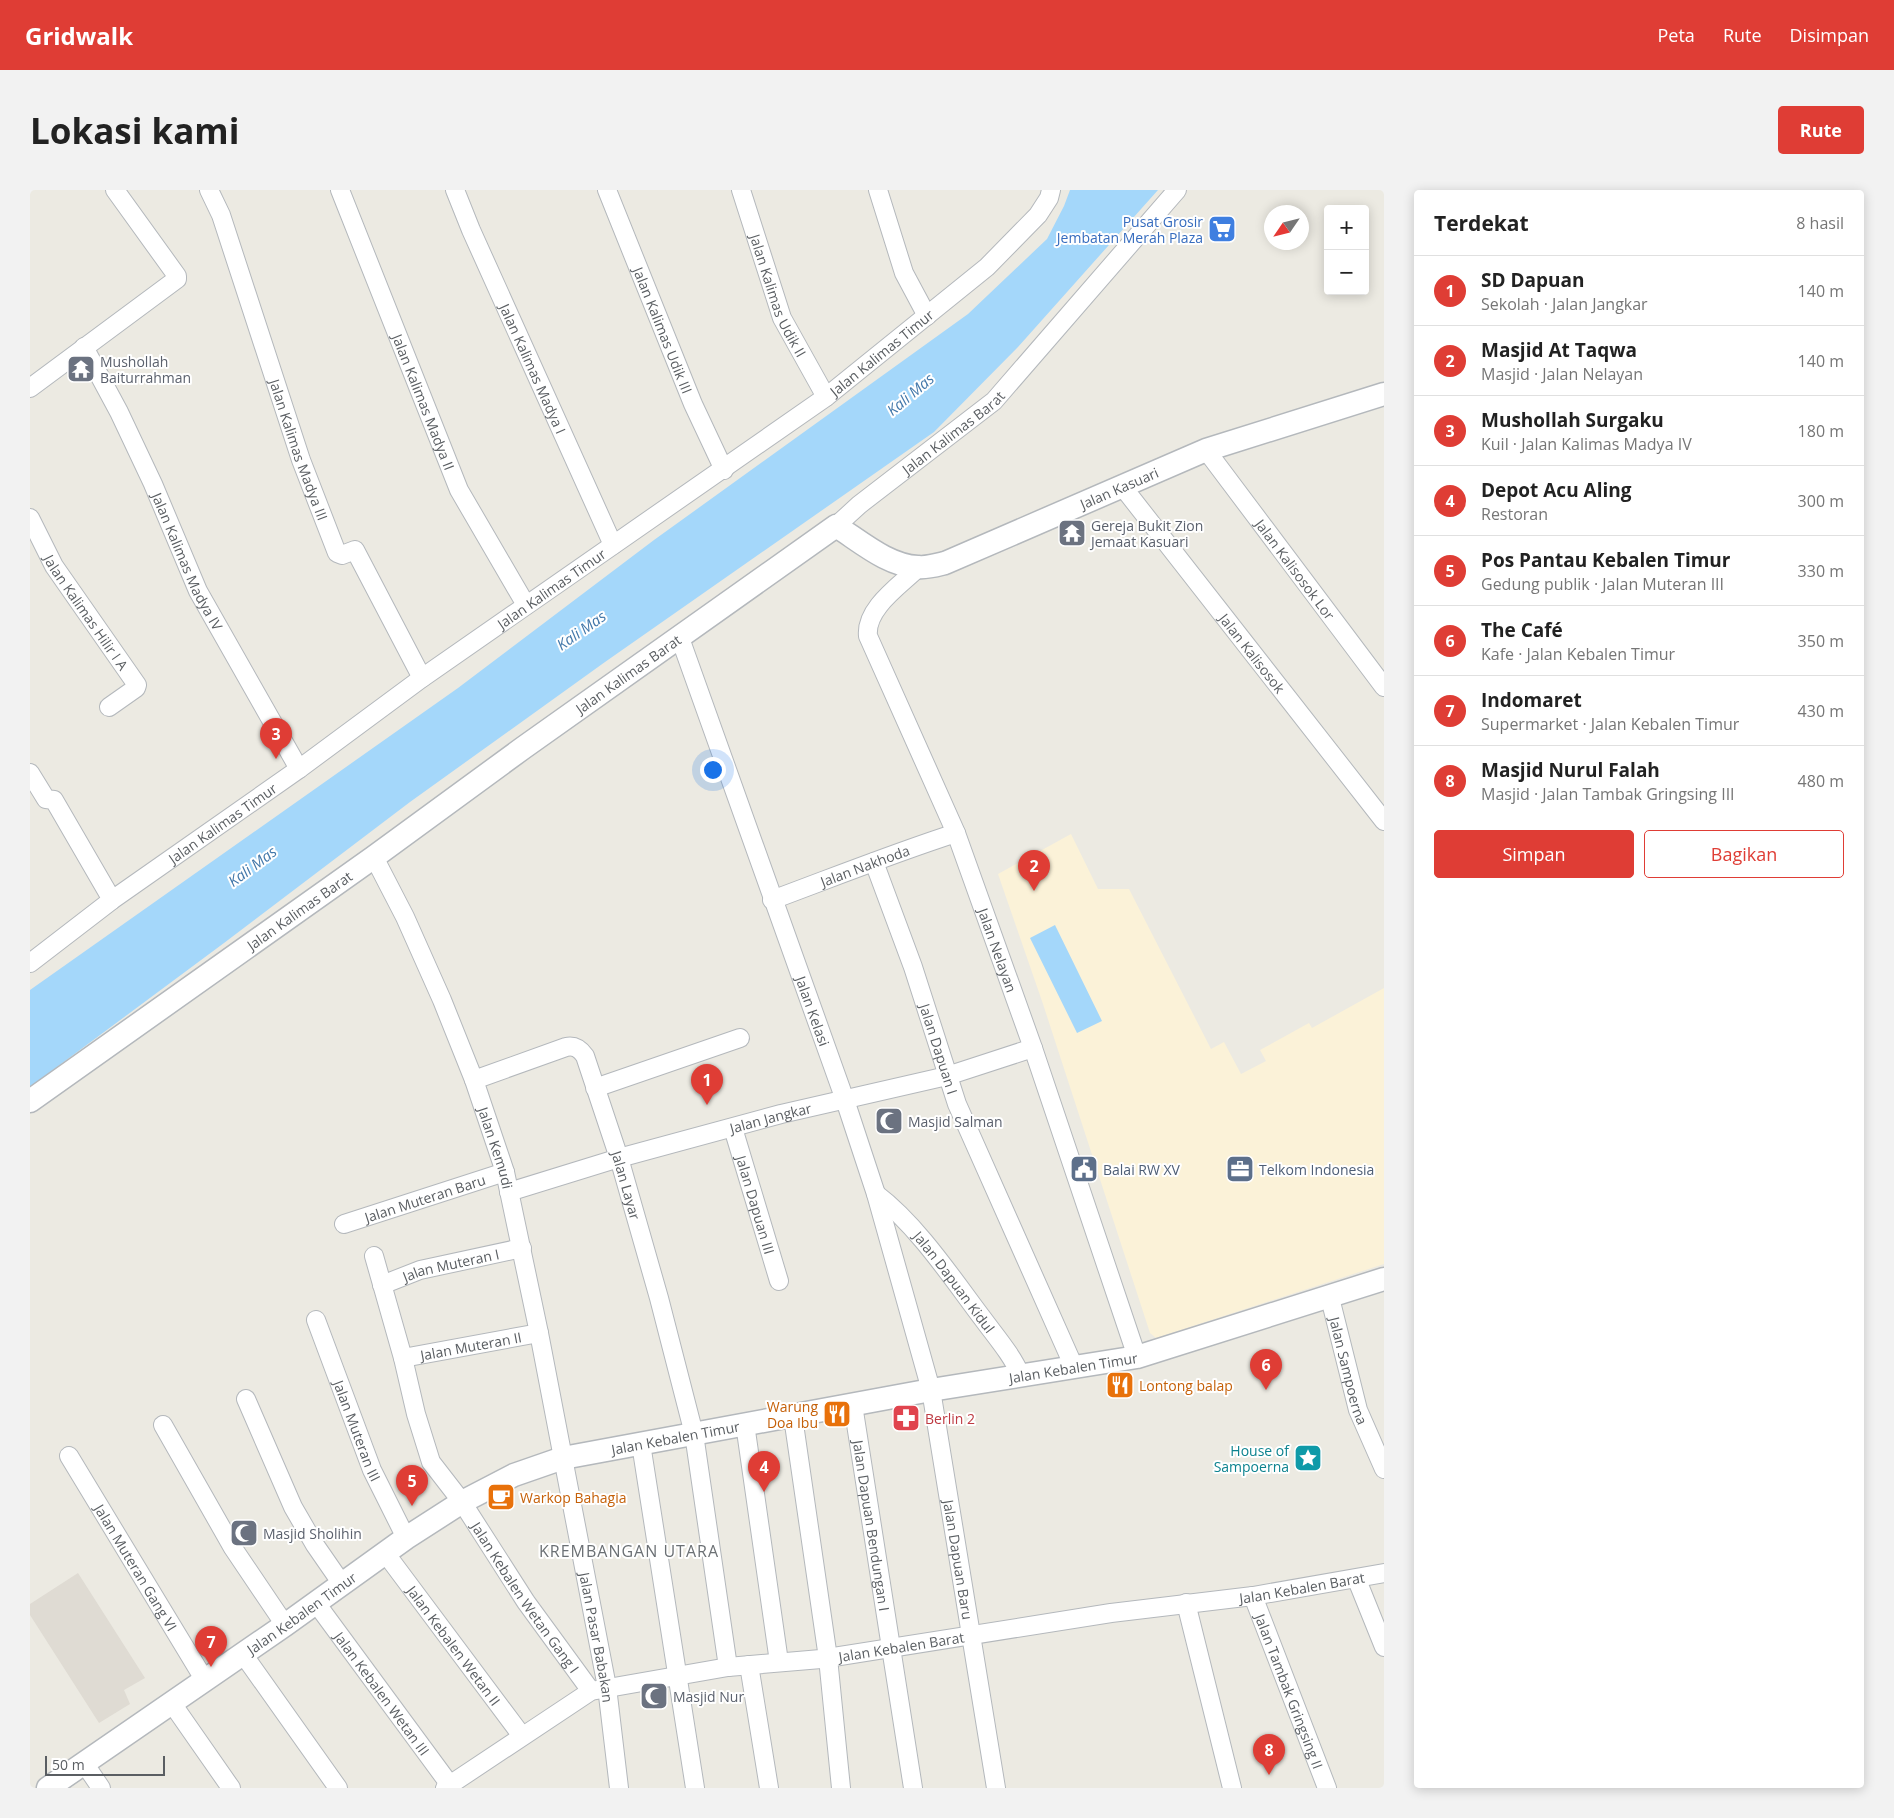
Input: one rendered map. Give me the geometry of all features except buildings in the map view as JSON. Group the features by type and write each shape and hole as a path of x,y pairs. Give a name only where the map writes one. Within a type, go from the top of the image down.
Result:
{"street":[{"path":"30,388 177,281 178,278 115,190"},
{"name":"Jalan Kalimas Madya III","path":"208,190 221,215 301,460 338,553 342,555 355,550 422,678"},
{"name":"Jalan Kalimas Madya II","path":"340,190 459,490 526,605"},
{"name":"Jalan Kalimas Madya I","path":"455,190 475,240 613,545"},
{"name":"Jalan Kalimas Udik III","path":"607,190 693,404 724,470"},
{"name":"Jalan Kalimas Udik II","path":"741,190 782,318 826,397"},
{"path":"878,190 904,273 927,316"},
{"name":"Jalan Kalimas Timur","path":"30,963 112,900 299,769 422,678 724,470 826,397 987,267 1038,215 1049,198 1051,190"},
{"name":"Jalan Kalimas Barat","path":"30,1101 374,858 523,748 836,526 858,505 994,401 1177,190"},
{"name":"Jalan Kalimas Madya IV","path":"84,347 119,412 198,591 299,769"},
{"name":"Jalan Kasuari","path":"836,526 876,552 900,564 919,568 945,563 1206,450 1384,394"},
{"name":"Jalan Kalisosok Lor","path":"1206,450 1382,679"},
{"name":"Jalan Kalisosok","path":"1122,486 1384,821"},
{"name":"Jalan Kalimas Hilir I A","path":"30,518 54,566 137,685 136,688 108,706"},
{"name":"Jalan Nelayan","path":"919,568 877,608 869,620 868,636 956,833 1033,1048 1137,1357"},
{"name":"Jalan Kelasi","path":"680,638 845,1100 876,1194 931,1390"},
{"path":"30,773 46,799 54,800 112,900"},
{"name":"Jalan Nakhoda","path":"772,900 874,862 893,853 956,833"},
{"name":"Jalan Kemudi","path":"374,858 418,945 474,1080 505,1172 522,1248 563,1458"},
{"name":"Jalan Dapuan I","path":"874,862 913,967 947,1076 994,1189 1074,1367"},
{"path":"595,1088 740,1038"},
{"name":"Jalan Layar","path":"474,1080 570,1046 581,1050 585,1056 618,1158 659,1298 694,1434 728,1667"},
{"name":"Jalan Jangkar","path":"509,1192 618,1158 947,1076 1033,1048"},
{"name":"Jalan Dapuan III","path":"733,1128 779,1280"},
{"name":"Jalan Muteran Baru","path":"344,1224 505,1172"},
{"name":"Jalan Dapuan Kidul","path":"876,1194 902,1218 960,1287 1014,1360 1021,1376"},
{"name":"Jalan Muteran I","path":"382,1284 420,1270 522,1248"},
{"name":"Jalan Muteran II","path":"374,1256 403,1358 427,1453 442,1479 462,1502"},
{"name":"Jalan Kebalen Timur","path":"48,1788 285,1625 406,1538 462,1502 514,1475 563,1458 931,1390 1137,1357 1330,1298 1384,1279"},
{"name":"Jalan Sampoerna","path":"1330,1298 1358,1410 1384,1469"},
{"name":"Jalan Muteran III","path":"316,1320 372,1470 406,1538"},
{"name":"Jalan Muteran II","path":"403,1358 539,1333"},
{"name":"Jalan Dapuan Baru","path":"931,1390 996,1788"},
{"path":"246,1399 293,1507 342,1584"},
{"name":"Jalan Dapuan Bendungan I","path":"853,1405 913,1788"},
{"path":"793,1417 828,1658 842,1788"},
{"path":"745,1424 779,1662"},
{"path":"163,1425 233,1548 285,1625"},
{"path":"641,1444 694,1788"},
{"name":"Jalan Muteran Gang VI","path":"69,1456 204,1679"},
{"name":"Jalan Pasar Babakan","path":"563,1458 599,1689 619,1788"},
{"name":"Jalan Kebalen Wetan Gang I","path":"462,1502 526,1602 599,1689"},
{"name":"Jalan Kebalen Wetan II","path":"386,1554 522,1736"},
{"name":"Jalan Kebalen Barat","path":"448,1786 522,1736 599,1689 728,1667 828,1658 972,1637 1013,1628 1186,1603 1252,1596 1357,1580 1384,1573"},
{"path":"1357,1580 1384,1647"},
{"name":"Jalan Tambak Gringsing II","path":"1252,1596 1327,1788"},
{"name":"Jalan Kebalen Wetan III","path":"316,1603 448,1786"},
{"path":"1186,1603 1232,1788"},
{"path":"243,1654 338,1788"},
{"path":"749,1665 769,1788"},
{"path":"171,1702 231,1788"},
{"path":"84,1763 101,1788"}],"shaded area":[{"name":"Telkom Indonesia","path":"1071,834 1098,889 1129,889 1211,1049 1224,1042 1241,1074 1266,1061 1260,1050 1309,1023 1312,1028 1384,988 1384,1264 1156,1338 1150,1333 1043,1004 998,874"},
{"path":"78,1573 145,1678 124,1690 130,1704 99,1723 30,1615 30,1604"}],"water":[{"name":"Kali Mas","path":"1070,190 1158,190 1018,347 934,432 605,662 410,802 30,1087 30,990 458,688 654,540 968,314 1047,239"},
{"path":"1055,925 1102,1021 1077,1033 1030,938"}],"place":[{"name":"Pusat Grosir Jembatan Merah Plaza","path":"1222,229"},
{"name":"Mushollah Baiturrahman","path":"81,369"},
{"name":"Gereja Bukit Zion Jemaat Kasuari","path":"1072,533"},
{"name":"Mushollah Surgaku","path":"276,759"},
{"name":"Masjid At Taqwa","path":"1034,891"},
{"name":"SD Dapuan","path":"707,1105"},
{"name":"Masjid Salman","path":"889,1121"},
{"name":"Balai RW XV","path":"1084,1169"},
{"name":"Telkom Indonesia","path":"1240,1169"},
{"name":"Lontong balap","path":"1120,1385"},
{"name":"The Café","path":"1266,1390"},
{"name":"Warung Doa Ibu","path":"837,1414"},
{"name":"Berlin 2","path":"906,1418"},
{"name":"House of Sampoerna","path":"1308,1458"},
{"name":"Depot Acu Aling","path":"764,1492"},
{"name":"Warkop Bahagia","path":"501,1497"},
{"name":"Pos Pantau Kebalen Timur","path":"412,1506"},
{"name":"Masjid Sholihin","path":"244,1533"},
{"name":"Indomaret","path":"211,1667"},
{"name":"Masjid Nur","path":"654,1696"},
{"name":"Masjid Nurul Falah","path":"1269,1775"}],"district":[{"name":"KREMBANGAN UTARA","path":"629,1551"}]}
